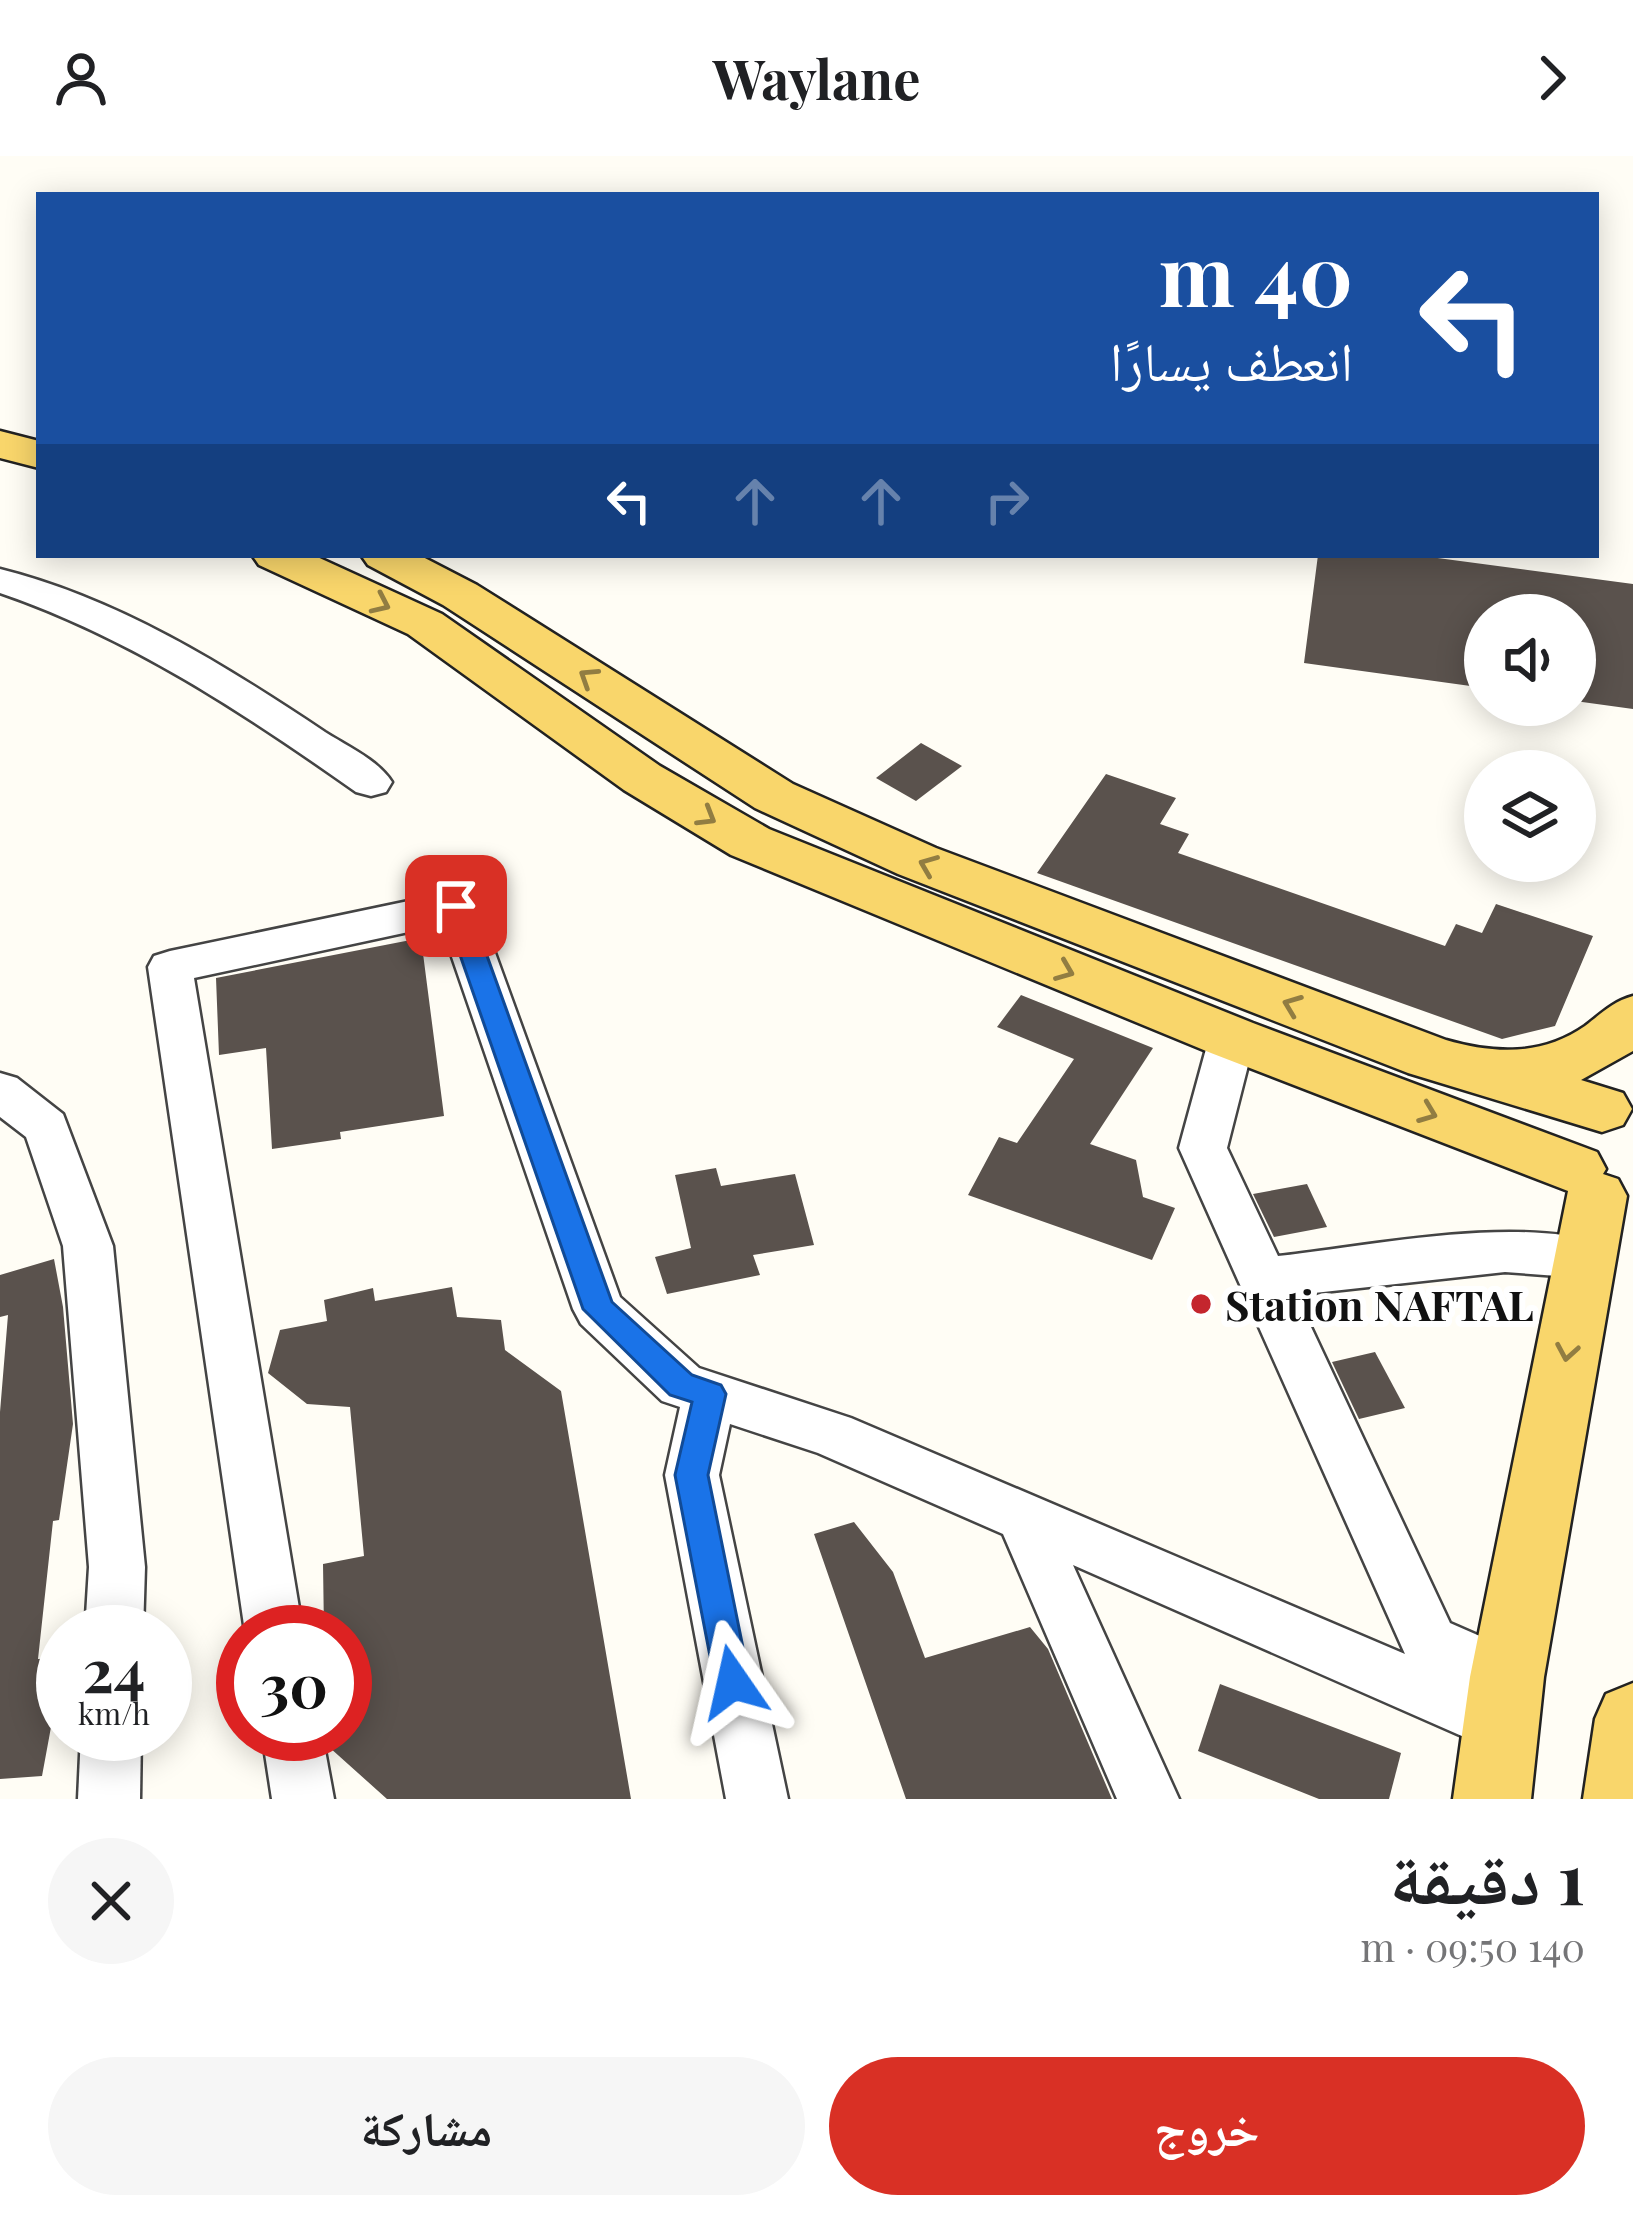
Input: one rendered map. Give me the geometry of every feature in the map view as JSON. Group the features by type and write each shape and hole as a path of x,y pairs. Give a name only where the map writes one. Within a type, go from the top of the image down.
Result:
{"main road":[{"path":"0,412 36,421"},
{"path":"0,444 36,454"},
{"path":"282,558 425,624 642,778 750,842 1232,1038 1597,1210"},
{"path":"390,558 460,595 774,796 916,861 1476,1072 1623,1100"},
{"path":"1476,1072 1521,1072 1568,1064 1590,1054 1633,1017"},
{"path":"1492,1799 1504,1701 1597,1210 1575,1133 1585,1119 1623,1100"},
{"path":"1622,1799 1633,1719"}],"street":[{"path":"0,580 64,600 229,683 371,782"},
{"path":"270,1605 170,968 456,906 599,1309 681,1385 832,1434 1024,1518 1504,1701"},
{"path":"1232,1038 1204,1148 1429,1642 1504,1701"},
{"path":"0,1091 46,1127 88,1246 117,1567 115,1605"},
{"path":"1262,1278 1505,1252 1597,1210"},
{"path":"710,1394 692,1475 757,1799"},
{"path":"1024,1518 1148,1799"},
{"path":"109,1799 110,1761"},
{"path":"297,1761 303,1799"}],"building":[{"path":"1318,558 1438,558 1633,584 1633,709 1596,704 1596,594 1464,594 1464,685 1304,663"},
{"path":"921,743 962,766 916,801 876,778"},
{"path":"1106,774 1176,798 1160,824 1189,834 1178,853 1445,946 1456,924 1482,933 1496,904 1593,936 1555,1026 1502,1039 1037,873"},
{"path":"421,938 444,1116 340,1132 341,1139 272,1149 266,1048 219,1055 216,978"},
{"path":"1021,995 1153,1048 1090,1144 1136,1160 1143,1197 1175,1208 1152,1260 968,1195 999,1137 1017,1143 1074,1059 997,1027"},
{"path":"716,1168 721,1186 795,1174 814,1245 753,1255 760,1275 667,1294 655,1257 691,1248 675,1175"},
{"path":"1307,1184 1327,1227 1274,1237 1253,1194"},
{"path":"54,1259 73,1424 59,1520 53,1521 44,1605 36,1605 36,1761 45,1761 42,1776 0,1779 0,1412 8,1315 0,1317 0,1275"},
{"path":"452,1287 457,1317 501,1320 505,1350 561,1391 631,1799 387,1799 345,1761 372,1761 372,1605 324,1605 323,1564 364,1556 350,1407 307,1404 268,1373 280,1330 327,1321 324,1300 373,1288 375,1301"},
{"path":"1375,1352 1405,1408 1359,1419 1332,1362"},
{"path":"854,1522 893,1572 925,1658 1030,1627 1048,1649 1112,1799 906,1799 814,1534"},
{"path":"1220,1684 1401,1753 1389,1799 1319,1799 1198,1751"}],"place":[{"name":"Station NAFTAL","path":"1201,1304"}],"route":[{"path":"456,906 599,1309 681,1385 710,1394 692,1475 733,1682"}]}
